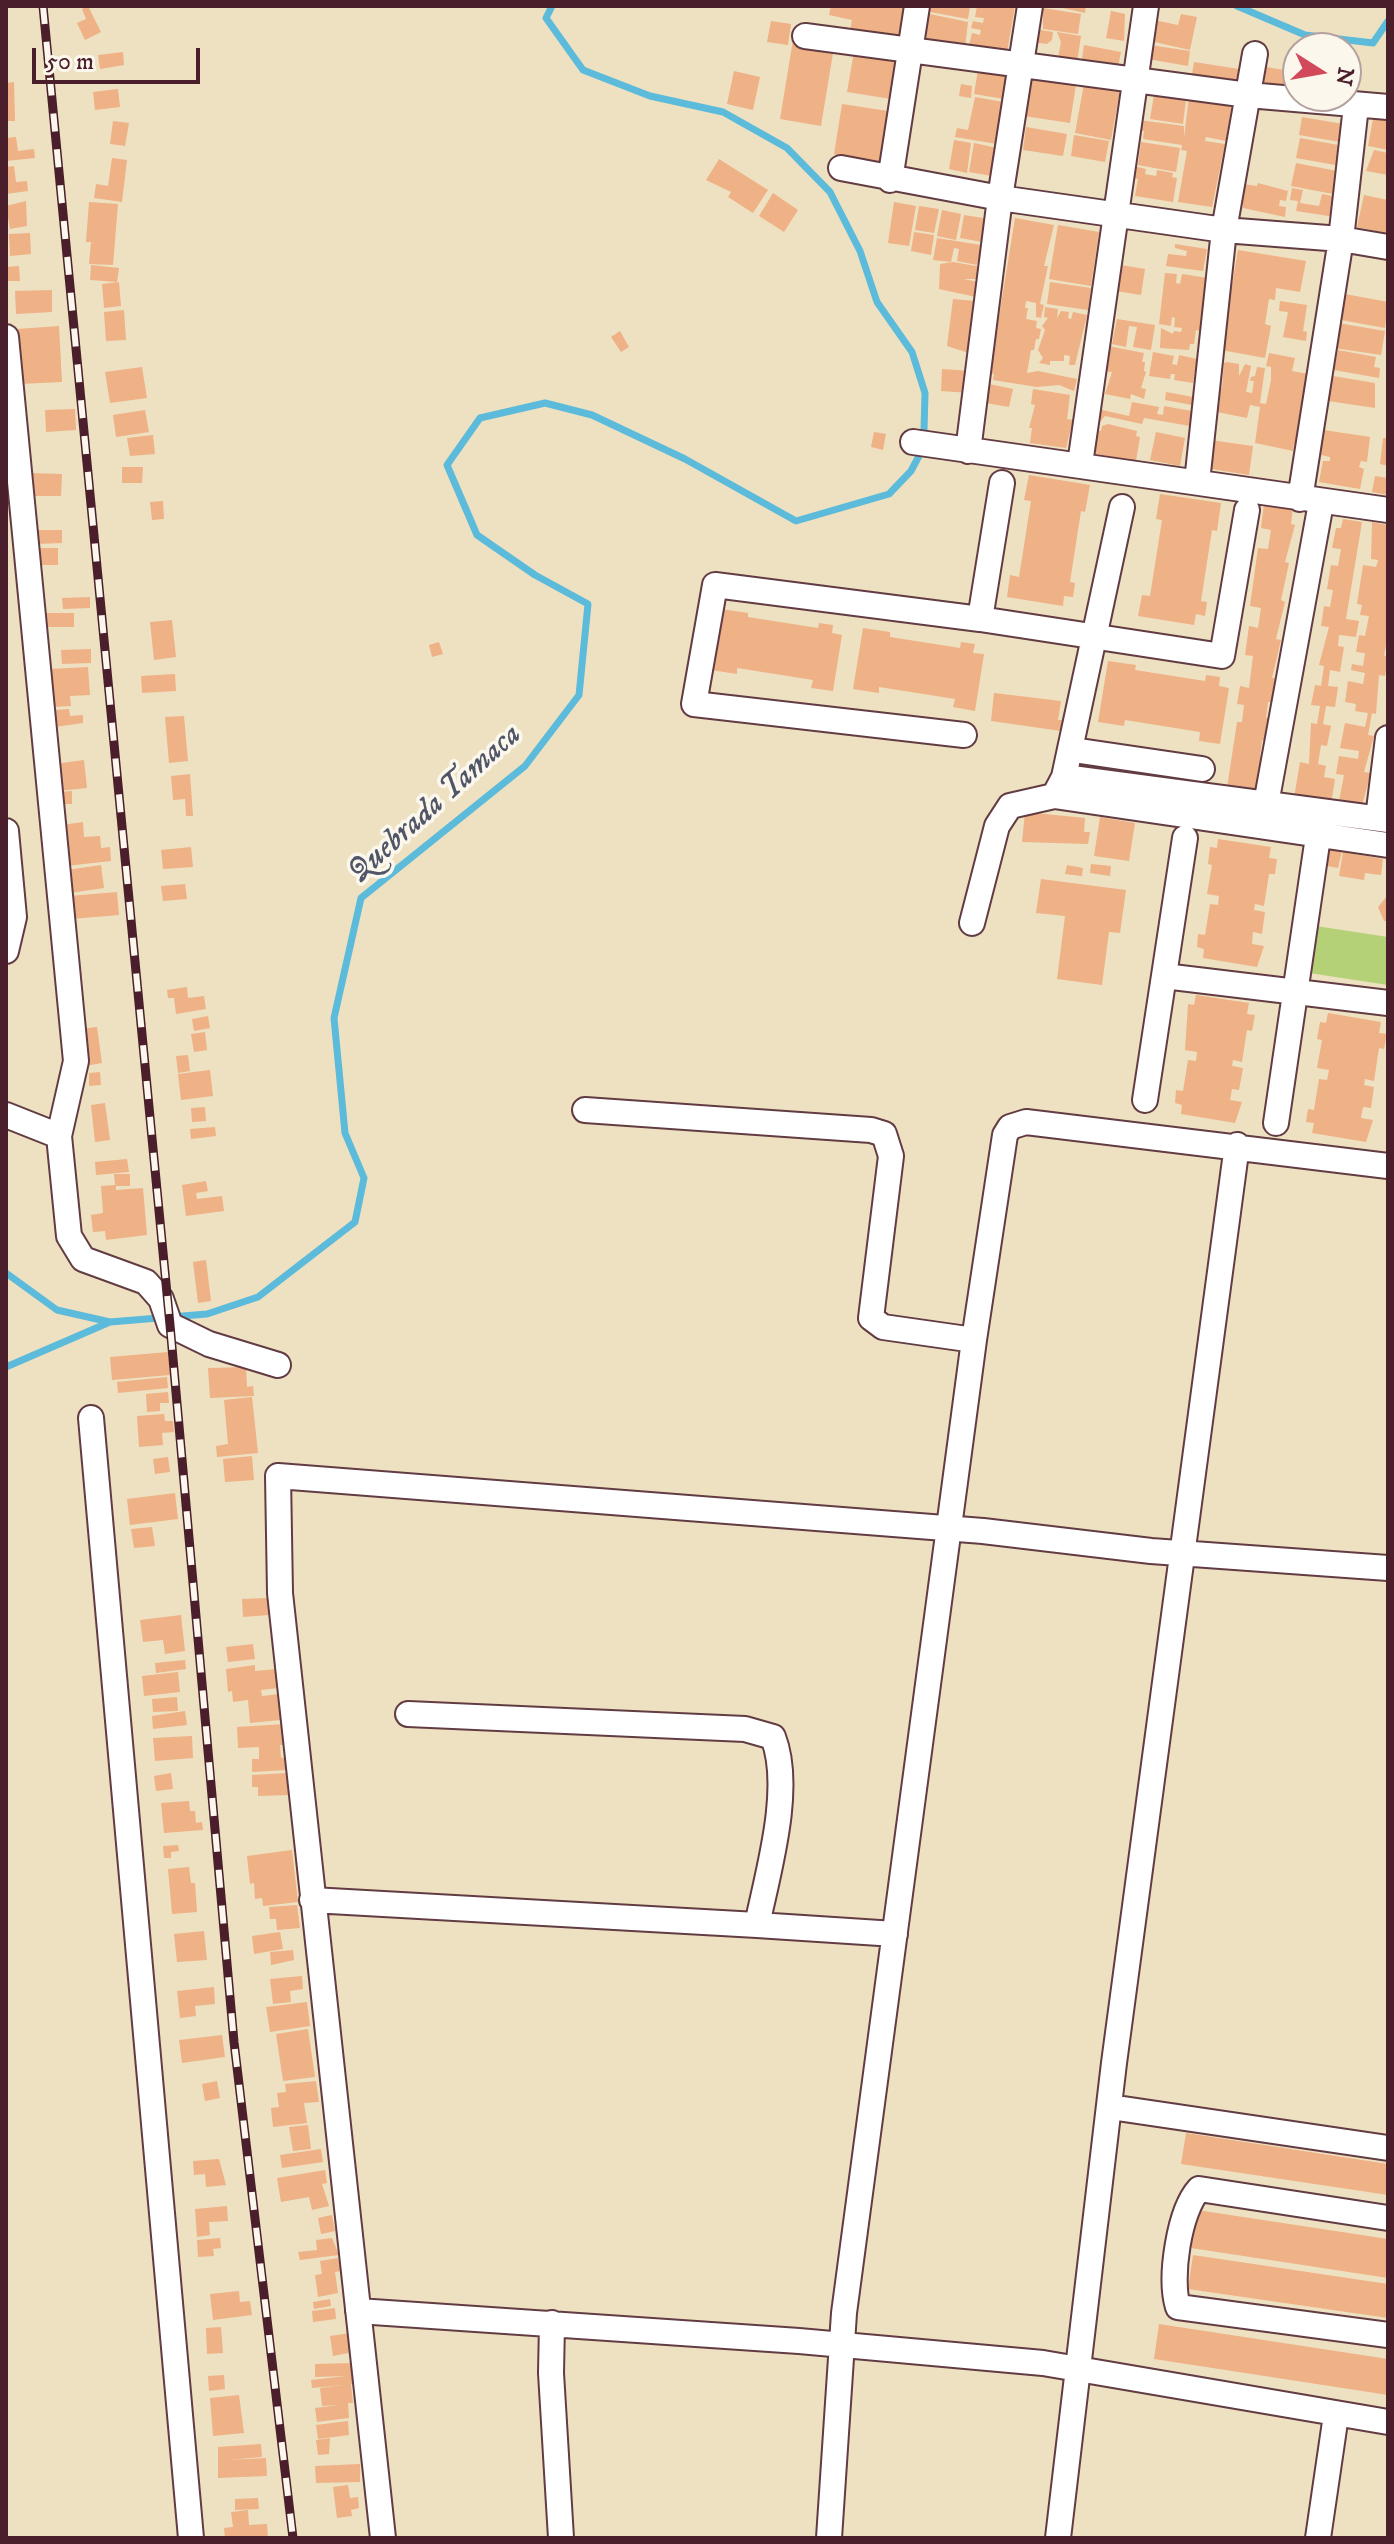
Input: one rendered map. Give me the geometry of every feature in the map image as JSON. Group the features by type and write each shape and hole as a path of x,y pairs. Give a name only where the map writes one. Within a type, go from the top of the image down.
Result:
{"street":[{"path":"890,180 917,6"},
{"path":"968,451 1000,198 1030,6"},
{"path":"1080,464 1133,77 1146,6"},
{"path":"805,36 910,53 1022,63 1282,98"},
{"path":"1197,482 1224,230 1255,54"},
{"path":"1362,106 1388,107"},
{"path":"1266,804 1311,501 1355,112"},
{"path":"841,168 890,180 1000,198 1115,212 1224,230 1341,239 1388,247"},
{"path":"6,337 76,1061 59,1136 69,1236 83,1259 146,1282 161,1299 170,1325 191,1337 278,1365"},
{"path":"913,442 1388,510"},
{"path":"980,619 1002,483"},
{"path":"1059,787 1073,750 1122,507"},
{"path":"964,735 694,704 715,585 980,619 1222,656 1247,510"},
{"path":"1059,787 1319,824 1383,819 1388,738"},
{"path":"1073,750 1202,769"},
{"path":"972,923 997,826 1010,806 1059,787 1266,804 1388,845"},
{"path":"1276,1123 1319,824"},
{"path":"6,831 14,917 6,951"},
{"path":"1145,1100 1185,838"},
{"path":"1164,976 1388,1003"},
{"path":"585,1110 871,1130 884,1134 891,1156 871,1318 883,1327 974,1340"},
{"path":"6,1115 59,1136"},
{"path":"829,2538 840,2345 1002,1144 1010,1127 1026,1122 1237,1145 1388,1166"},
{"path":"1058,2538 1110,2107 1237,1145"},
{"path":"91,1418 191,2538"},
{"path":"383,2538 280,1593 278,1476 949,1529 1182,1553 1388,1568"},
{"path":"408,1714 745,1729 773,1737 781,1756 774,1843 757,1925"},
{"path":"312,1900 895,1934"},
{"path":"1110,2107 1388,2148"},
{"path":"1388,2218 1199,2189 1187,2202 1172,2289 1178,2307 1388,2335"},
{"path":"358,2311 840,2345 1077,2368 1388,2422"},
{"path":"552,2323 551,2373 561,2538"},
{"path":"1318,2538 1336,2415"}],"green space":[{"path":"1316,926 1388,937 1388,985 1309,973"}],"building":[{"path":"88,6 101,32 85,40 77,23 86,19 82,9"},
{"path":"831,6 905,6 899,40 850,31 852,20 829,15"},
{"path":"931,6 970,6 968,19 930,12"},
{"path":"977,6 1015,6 1007,52 969,46 972,33 980,35 981,30 971,28 973,21 983,23 984,18 975,17"},
{"path":"1054,6 1086,6 1085,13"},
{"path":"1043,8 1081,14 1078,34 1043,29"},
{"path":"1111,11 1125,14 1124,41 1106,38"},
{"path":"925,13 968,22 965,47 920,38"},
{"path":"1181,14 1197,17 1190,50 1150,41 1154,20 1178,25"},
{"path":"771,21 791,24 788,45 767,42"},
{"path":"1034,29 1053,32 1052,40 1047,44 1032,42"},
{"path":"1057,32 1081,36 1077,62 1058,58 1061,42"},
{"path":"793,40 834,47 821,126 780,119"},
{"path":"1084,45 1121,52 1117,72 1081,65"},
{"path":"1150,45 1190,51 1188,66 1148,59"},
{"path":"123,52 124,65 100,69 98,55"},
{"path":"854,52 897,58 891,99 847,92"},
{"path":"1194,62 1239,69 1236,88 1191,81"},
{"path":"1261,66 1282,70 1282,97 1256,93"},
{"path":"978,70 1008,75 1004,99 974,94"},
{"path":"734,71 760,77 753,110 727,104"},
{"path":"1030,77 1076,84 1070,123 1024,116"},
{"path":"14,82 15,121 6,121 6,83"},
{"path":"961,84 972,86 971,98 959,96"},
{"path":"1084,84 1120,90 1111,140 1075,133"},
{"path":"118,89 120,107 95,110 93,92"},
{"path":"1154,95 1186,100 1183,124 1150,119"},
{"path":"1189,96 1232,103 1226,141 1206,137 1205,141 1225,144 1212,207 1178,202 1187,151 1181,150 1182,145 1143,139 1144,131 1137,130 1139,120 1184,126 1184,138"},
{"path":"975,97 1003,102 997,144 955,137 957,128 968,130"},
{"path":"842,104 888,111 880,162 834,154"},
{"path":"1388,112 1388,150 1368,146 1373,119"},
{"path":"1302,117 1343,124 1340,142 1299,135"},
{"path":"113,121 129,123 125,146 110,144"},
{"path":"1026,127 1067,134 1063,156 1023,150"},
{"path":"1074,135 1109,141 1105,162 1071,156"},
{"path":"16,137 18,151 34,149 35,158 6,161 6,138"},
{"path":"1300,138 1344,146 1341,166 1296,158"},
{"path":"954,140 971,143 967,173 949,169"},
{"path":"1141,142 1180,148 1176,172 1138,165"},
{"path":"974,143 997,148 992,176 969,172"},
{"path":"1374,150 1388,153 1388,175 1366,171"},
{"path":"112,158 127,160 122,202 94,198 96,184 108,186"},
{"path":"719,159 768,190 753,213 728,197 731,192 706,180"},
{"path":"1296,163 1342,172 1338,195 1291,186"},
{"path":"14,166 16,182 27,181 28,191 6,194 6,167"},
{"path":"1133,166 1146,169 1145,174 1156,176 1157,170 1173,173 1172,177 1177,178 1173,202 1135,196 1138,179 1131,178"},
{"path":"1258,183 1288,191 1286,201 1280,200 1279,206 1286,207 1285,217 1243,208 1243,184 1257,186"},
{"path":"1292,188 1303,190 1300,203 1319,206 1322,194 1338,197 1335,217 1296,211 1298,201 1290,200"},
{"path":"773,193 798,210 784,232 759,216"},
{"path":"1364,195 1388,200 1386,233 1357,227"},
{"path":"26,201 27,226 10,229 6,206"},
{"path":"89,202 118,204 113,265 89,264 91,242 86,242"},
{"path":"894,202 916,206 909,246 888,243"},
{"path":"919,206 939,209 934,233 915,230"},
{"path":"942,210 961,214 956,240 937,236"},
{"path":"964,215 983,218 982,242 960,238"},
{"path":"1015,218 1054,225 1044,266 1048,266 1040,304 1044,305 1041,318 1036,317 1036,303 1026,301 1026,319 1037,321 1036,328 1041,329 1034,350 1031,350 1027,373 1038,371 1077,379 1074,391 1059,385 1037,387 993,380 994,374 990,373"},
{"path":"1058,225 1099,232 1091,286 1049,279"},
{"path":"914,232 934,235 931,255 911,251"},
{"path":"30,233 31,254 10,256 9,234"},
{"path":"937,238 981,245 977,265 957,261 959,249 954,248 951,262 933,260"},
{"path":"1175,244 1207,249 1203,271 1166,266 1168,254 1186,256 1187,251 1175,248"},
{"path":"1238,250 1306,261 1300,292 1276,288 1275,300 1269,299 1265,324 1271,326 1265,358 1221,350"},
{"path":"953,262 982,267 979,279 963,279 979,282 976,297 939,289 940,264"},
{"path":"91,265 119,268 117,282 90,280"},
{"path":"1121,265 1145,269 1141,295 1116,291"},
{"path":"19,266 20,281 6,281 6,267"},
{"path":"1165,273 1177,274 1176,283 1180,284 1182,274 1208,278 1200,331 1196,330 1194,344 1190,344 1189,350 1160,348 1161,328 1173,334 1174,331 1181,332 1182,328 1174,327 1175,318 1172,317 1171,326 1159,324"},
{"path":"119,282 121,306 104,308 102,284"},
{"path":"1050,282 1091,288 1088,310 1047,304"},
{"path":"52,290 52,312 16,314 15,291"},
{"path":"1345,294 1388,302 1385,328 1341,320"},
{"path":"953,299 975,301 969,353 947,346"},
{"path":"1280,301 1307,305 1303,331 1307,332 1306,341 1283,337 1288,312 1279,311"},
{"path":"1045,307 1058,309 1057,318 1061,311 1069,312 1068,318 1071,319 1073,312 1087,315 1075,365 1069,365 1070,356 1064,355 1064,361 1050,361 1050,365 1039,363 1043,358 1038,350 1045,330 1042,326 1048,318 1044,317"},
{"path":"124,310 126,340 106,341 104,312"},
{"path":"1117,319 1155,325 1151,350 1133,347 1137,327 1129,326 1126,347 1112,344"},
{"path":"1338,323 1385,331 1381,355 1334,348"},
{"path":"59,326 62,382 20,384 17,329"},
{"path":"620,331 629,347 621,352 611,337"},
{"path":"1108,346 1144,353 1142,362 1145,362 1146,372 1141,388 1146,389 1144,399 1131,394 1130,399 1105,394 1112,372 1103,371"},
{"path":"1338,350 1376,357 1374,367 1380,368 1379,378 1334,370"},
{"path":"1153,352 1174,356 1172,364 1177,365 1179,355 1197,359 1193,383 1174,380 1175,374 1171,374 1170,379 1149,376"},
{"path":"1269,353 1295,358 1292,371 1309,374 1297,444 1294,444 1293,451 1255,443 1260,407 1250,405 1247,418 1217,412 1220,400 1214,399 1217,387 1222,388 1224,363 1227,362 1239,364 1239,376 1245,364 1251,366 1246,392 1252,393 1254,381 1250,381 1251,377 1255,376 1257,367 1265,368 1260,403 1266,404 1271,380 1271,367 1266,366"},
{"path":"142,367 147,398 110,403 105,372"},
{"path":"942,369 971,371 970,393 941,391"},
{"path":"1333,376 1375,383 1375,408 1328,401"},
{"path":"989,384 1013,389 1009,407 986,403"},
{"path":"1033,389 1070,395 1067,419 1073,420 1066,448 1030,443 1032,428 1029,428 1035,405 1031,404"},
{"path":"1166,392 1193,397 1192,405 1165,400"},
{"path":"1132,402 1159,407 1157,414 1163,415 1164,406 1192,411 1190,426 1144,418 1142,424 1105,416 1100,422 1096,421 1098,409 1129,416"},
{"path":"75,409 76,430 46,432 45,410"},
{"path":"145,410 149,432 116,437 113,415"},
{"path":"1108,424 1137,431 1136,436 1140,437 1136,461 1091,453 1095,430 1101,431 1102,426"},
{"path":"1324,430 1370,437 1367,462 1361,461 1359,467 1364,469 1360,489 1319,482 1323,461 1330,461 1330,457 1321,455"},
{"path":"874,432 886,434 883,450 871,447"},
{"path":"1156,432 1185,438 1180,466 1150,460"},
{"path":"153,435 155,454 130,456 127,438"},
{"path":"1383,438 1388,438 1388,466 1380,464"},
{"path":"1210,440 1253,446 1249,475 1205,468"},
{"path":"122,467 143,467 142,483 122,483"},
{"path":"29,473 62,474 61,496 29,496"},
{"path":"1029,475 1090,485 1085,512 1081,511 1070,582 1075,583 1073,597 1064,596 1063,606 1007,597 1010,575 1019,577 1031,501 1024,500"},
{"path":"1375,476 1388,478 1388,495 1372,492"},
{"path":"1160,494 1221,503 1217,531 1212,530 1201,601 1207,602 1205,616 1196,614 1194,625 1138,616 1142,595 1150,596 1162,520 1156,519"},
{"path":"163,501 164,519 152,520 150,502"},
{"path":"1264,503 1293,508 1291,524 1295,525 1285,562 1289,563 1281,600 1285,602 1276,639 1281,640 1272,678 1276,678 1272,702 1268,702 1266,718 1270,719 1267,741 1262,740 1260,756 1265,757 1260,793 1227,788 1237,722 1242,722 1244,705 1237,704 1240,686 1249,688 1253,656 1245,655 1249,626 1258,628 1261,608 1250,606 1258,548 1268,549 1271,530 1261,528"},
{"path":"1343,519 1362,522 1346,619 1359,621 1356,637 1339,635 1338,646 1344,647 1340,672 1330,670 1328,686 1338,687 1335,707 1326,706 1323,724 1331,726 1327,746 1321,745 1318,764 1326,766 1324,777 1335,779 1331,804 1294,798 1300,762 1309,764 1311,723 1317,724 1320,706 1311,705 1315,685 1321,686 1324,666 1319,665 1329,627 1321,626 1324,606 1330,607 1333,590 1327,589 1331,565 1338,566 1341,549 1332,548 1336,528 1341,528"},
{"path":"1372,522 1388,525 1388,636 1384,655 1388,658 1385,676 1379,675 1376,714 1372,713 1368,735 1374,736 1364,772 1371,773 1362,805 1339,801 1344,775 1336,774 1339,756 1358,759 1359,751 1340,748 1345,723 1365,727 1368,713 1355,711 1356,704 1345,702 1348,681 1363,684 1365,673 1351,670 1352,664 1363,666 1365,653 1356,652 1359,635 1365,636 1369,616 1360,615 1362,605 1357,604 1363,565 1376,567 1378,560 1371,559"},
{"path":"35,530 62,530 62,543 36,544"},
{"path":"36,548 58,548 58,565 36,565"},
{"path":"90,597 90,608 63,609 62,598"},
{"path":"721,609 748,613 748,617 818,628 819,623 833,625 832,633 842,635 833,691 811,688 813,680 737,668 737,674 711,670"},
{"path":"46,613 74,613 74,627 46,627"},
{"path":"172,620 176,657 154,660 150,622"},
{"path":"863,628 890,632 890,637 960,648 961,642 975,644 973,653 984,654 975,711 953,707 955,699 879,687 879,693 853,689"},
{"path":"439,642 443,654 432,657 429,645"},
{"path":"91,649 91,663 62,664 61,650"},
{"path":"1108,661 1136,665 1135,670 1205,681 1206,675 1220,677 1219,686 1229,688 1220,744 1199,741 1200,732 1125,720 1124,726 1098,722"},
{"path":"88,667 90,695 70,696 71,706 52,707 50,669"},
{"path":"175,674 176,691 142,693 141,676"},
{"path":"994,693 1061,701 1058,720 1063,720 1061,731 991,721"},
{"path":"69,709 70,716 83,715 83,723 55,727 54,710"},
{"path":"184,716 188,761 169,763 165,717"},
{"path":"84,760 87,788 58,791 55,764"},
{"path":"190,774 193,816 186,816 185,799 173,800 171,776"},
{"path":"72,791 72,804 59,804 58,792"},
{"path":"1025,812 1085,818 1084,832 1090,832 1088,844 1022,842"},
{"path":"1100,817 1135,823 1129,861 1094,856"},
{"path":"83,822 84,837 100,836 101,848 110,847 111,861 66,866 62,825"},
{"path":"1218,839 1271,847 1269,858 1277,859 1275,874 1269,874 1264,906 1255,904 1254,910 1265,912 1262,934 1253,932 1252,944 1264,946 1257,967 1203,958 1204,949 1197,947 1198,934 1205,935 1210,904 1218,905 1219,896 1207,894 1212,865 1208,864 1210,847 1217,848"},
{"path":"191,847 193,867 163,869 161,850"},
{"path":"1324,847 1342,851 1338,868 1321,865"},
{"path":"1343,852 1383,859 1381,875 1365,873 1364,880 1339,876"},
{"path":"1091,864 1111,866 1110,876 1090,873"},
{"path":"101,865 104,888 70,893 67,870"},
{"path":"1067,865 1083,868 1082,876 1065,874"},
{"path":"1041,879 1126,890 1120,933 1109,932 1102,985 1057,979 1065,916 1036,913"},
{"path":"185,884 187,899 163,901 161,886"},
{"path":"117,892 119,915 71,919 69,896"},
{"path":"1388,895 1388,921 1384,921 1378,907"},
{"path":"187,987 188,998 204,996 206,1009 176,1014 174,998 168,998 167,990"},
{"path":"1196,995 1249,1003 1247,1014 1255,1015 1252,1031 1247,1030 1242,1062 1233,1060 1232,1066 1243,1068 1239,1090 1232,1089 1230,1100 1242,1102 1235,1123 1181,1114 1182,1105 1175,1103 1176,1090 1183,1091 1188,1060 1196,1061 1197,1052 1185,1050 1188,1004 1194,1005"},
{"path":"1328,1013 1381,1022 1379,1033 1387,1034 1384,1049 1379,1048 1374,1081 1365,1079 1364,1085 1374,1087 1371,1108 1363,1107 1361,1118 1373,1120 1366,1142 1312,1133 1314,1123 1306,1122 1308,1109 1314,1110 1319,1079 1327,1080 1329,1070 1317,1068 1322,1040 1317,1039 1320,1022 1326,1023"},
{"path":"208,1016 210,1028 194,1031 192,1019"},
{"path":"97,1027 102,1063 85,1066 80,1029"},
{"path":"205,1032 207,1050 194,1052 191,1034"},
{"path":"188,1055 190,1071 178,1073 176,1056"},
{"path":"210,1070 213,1096 181,1100 178,1074"},
{"path":"100,1072 101,1085 89,1086 89,1073"},
{"path":"105,1103 110,1140 95,1142 91,1105"},
{"path":"205,1107 206,1121 192,1122 191,1108"},
{"path":"215,1127 216,1136 191,1139 190,1129"},
{"path":"127,1159 129,1172 96,1175 95,1162"},
{"path":"114,1174 130,1174 130,1186 116,1186 116,1190 143,1188 147,1235 106,1240 105,1231 93,1232 91,1215 103,1213 101,1186 115,1185"},
{"path":"206,1181 208,1191 196,1193 197,1199 222,1196 224,1211 186,1216 182,1185"},
{"path":"206,1260 211,1301 198,1303 193,1262"},
{"path":"168,1352 170,1375 112,1380 110,1357"},
{"path":"246,1367 247,1387 253,1386 254,1396 210,1398 208,1368"},
{"path":"167,1377 168,1388 118,1393 117,1382"},
{"path":"168,1392 169,1403 160,1403 160,1411 147,1412 146,1394"},
{"path":"252,1397 258,1453 217,1457 216,1446 228,1444 224,1400"},
{"path":"164,1414 165,1421 173,1421 174,1432 162,1433 163,1445 139,1447 137,1416"},
{"path":"252,1456 254,1480 225,1482 223,1459"},
{"path":"168,1457 170,1472 155,1474 153,1459"},
{"path":"175,1493 178,1519 130,1525 127,1499"},
{"path":"152,1527 155,1546 134,1548 131,1529"},
{"path":"268,1598 269,1615 243,1617 242,1599"},
{"path":"181,1615 185,1651 165,1654 163,1640 143,1642 140,1620"},
{"path":"253,1644 255,1659 228,1662 226,1647"},
{"path":"185,1660 186,1669 156,1673 155,1663"},
{"path":"255,1665 255,1671 277,1669 279,1688 261,1690 262,1696 279,1694 281,1720 250,1723 248,1700 233,1702 232,1691 228,1692 226,1669"},
{"path":"178,1672 180,1692 144,1696 142,1676"},
{"path":"177,1697 178,1711 153,1712 152,1699"},
{"path":"185,1711 187,1725 153,1729 152,1716"},
{"path":"285,1724 286,1745 280,1745 281,1758 287,1757 288,1770 252,1772 252,1759 259,1759 259,1747 238,1748 237,1727"},
{"path":"192,1736 193,1758 155,1761 153,1738"},
{"path":"171,1773 173,1789 156,1791 154,1776"},
{"path":"287,1773 288,1795 258,1796 258,1787 252,1787 252,1775"},
{"path":"189,1801 190,1811 195,1811 196,1823 202,1822 203,1830 164,1833 161,1803"},
{"path":"178,1845 179,1851 171,1852 171,1858 164,1858 163,1846"},
{"path":"292,1850 298,1902 263,1906 262,1898 255,1899 254,1883 250,1884 247,1856"},
{"path":"189,1867 191,1883 195,1883 197,1912 172,1914 168,1869"},
{"path":"297,1905 300,1928 277,1930 276,1919 270,1919 269,1907"},
{"path":"204,1931 207,1960 177,1962 174,1934"},
{"path":"280,1932 283,1949 254,1954 252,1936"},
{"path":"293,1950 294,1960 271,1965 270,1952"},
{"path":"302,1976 303,1989 290,1991 291,2002 273,2004 270,1979"},
{"path":"214,1987 215,2004 195,2006 196,2016 180,2018 177,1991"},
{"path":"307,2002 310,2026 270,2032 266,2007"},
{"path":"308,2029 315,2077 283,2081 276,2034"},
{"path":"222,2035 225,2057 182,2063 179,2040"},
{"path":"217,2081 220,2098 205,2101 202,2084"},
{"path":"316,2081 319,2102 304,2103 307,2123 273,2127 271,2108 279,2107 277,2093 286,2092 285,2084"},
{"path":"308,2125 311,2149 293,2151 289,2127"},
{"path":"1186,2133 1388,2164 1388,2195 1181,2164"},
{"path":"321,2149 323,2162 282,2168 280,2155"},
{"path":"219,2159 226,2185 206,2187 205,2174 194,2175 193,2161"},
{"path":"325,2170 327,2183 322,2184 329,2206 312,2210 309,2197 281,2202 277,2178"},
{"path":"227,2206 228,2221 209,2222 210,2235 197,2237 195,2209"},
{"path":"1197,2210 1388,2239 1388,2278 1191,2248"},
{"path":"332,2215 335,2231 321,2234 318,2218"},
{"path":"220,2238 221,2248 213,2249 214,2256 198,2257 197,2240"},
{"path":"332,2238 339,2255 300,2260 298,2252 317,2250 316,2240"},
{"path":"1193,2255 1388,2284 1388,2318 1188,2289"},
{"path":"338,2258 341,2271 335,2272 338,2293 318,2297 315,2275 322,2274 320,2261"},
{"path":"239,2291 240,2302 250,2301 252,2315 213,2320 210,2294"},
{"path":"330,2299 331,2306 314,2309 313,2302"},
{"path":"335,2308 336,2319 313,2322 312,2311"},
{"path":"1159,2324 1388,2359 1388,2395 1154,2359"},
{"path":"221,2327 223,2353 207,2354 206,2328"},
{"path":"351,2333 353,2352 333,2356 330,2336"},
{"path":"352,2363 356,2384 351,2384 353,2403 348,2403 349,2418 317,2422 315,2408 339,2405 322,2406 320,2388 343,2385 312,2388 311,2380 346,2376 315,2377 315,2364"},
{"path":"224,2375 225,2389 209,2391 208,2376"},
{"path":"239,2395 244,2433 213,2436 210,2398"},
{"path":"348,2421 349,2435 318,2439 316,2425"},
{"path":"330,2438 329,2454 318,2455 316,2440"},
{"path":"261,2444 262,2457 226,2460 266,2458 267,2476 218,2478 218,2447"},
{"path":"360,2464 360,2482 316,2483 315,2466"},
{"path":"348,2485 350,2498 358,2497 359,2508 351,2510 352,2516 337,2518 333,2487"},
{"path":"258,2498 259,2509 235,2510 235,2499"},
{"path":"248,2510 249,2525 267,2524 268,2538 225,2538 224,2528 233,2527 231,2512"}],"waterway":[{"name":"Quebrada Tamaca","path":"552,6 546,18 583,70 650,96 723,112 787,148 830,192 860,251 877,302 912,352 925,393 924,431"},
{"name":"Quebrada Tamaca","path":"1237,6 1305,35 1373,43 1388,21"},
{"name":"Quebrada Tamaca","path":"6,1273 57,1310 110,1322 207,1314 258,1297 355,1222 364,1178 345,1133 334,1018 361,898 525,766 579,695 588,604 535,575 477,535 447,465 480,418 545,403 592,415 685,459 796,521 889,494 911,471 921,452"},
{"path":"6,1367 110,1322"}],"railway":[{"path":"43,6 170,1325 234,2042 293,2538"}]}
